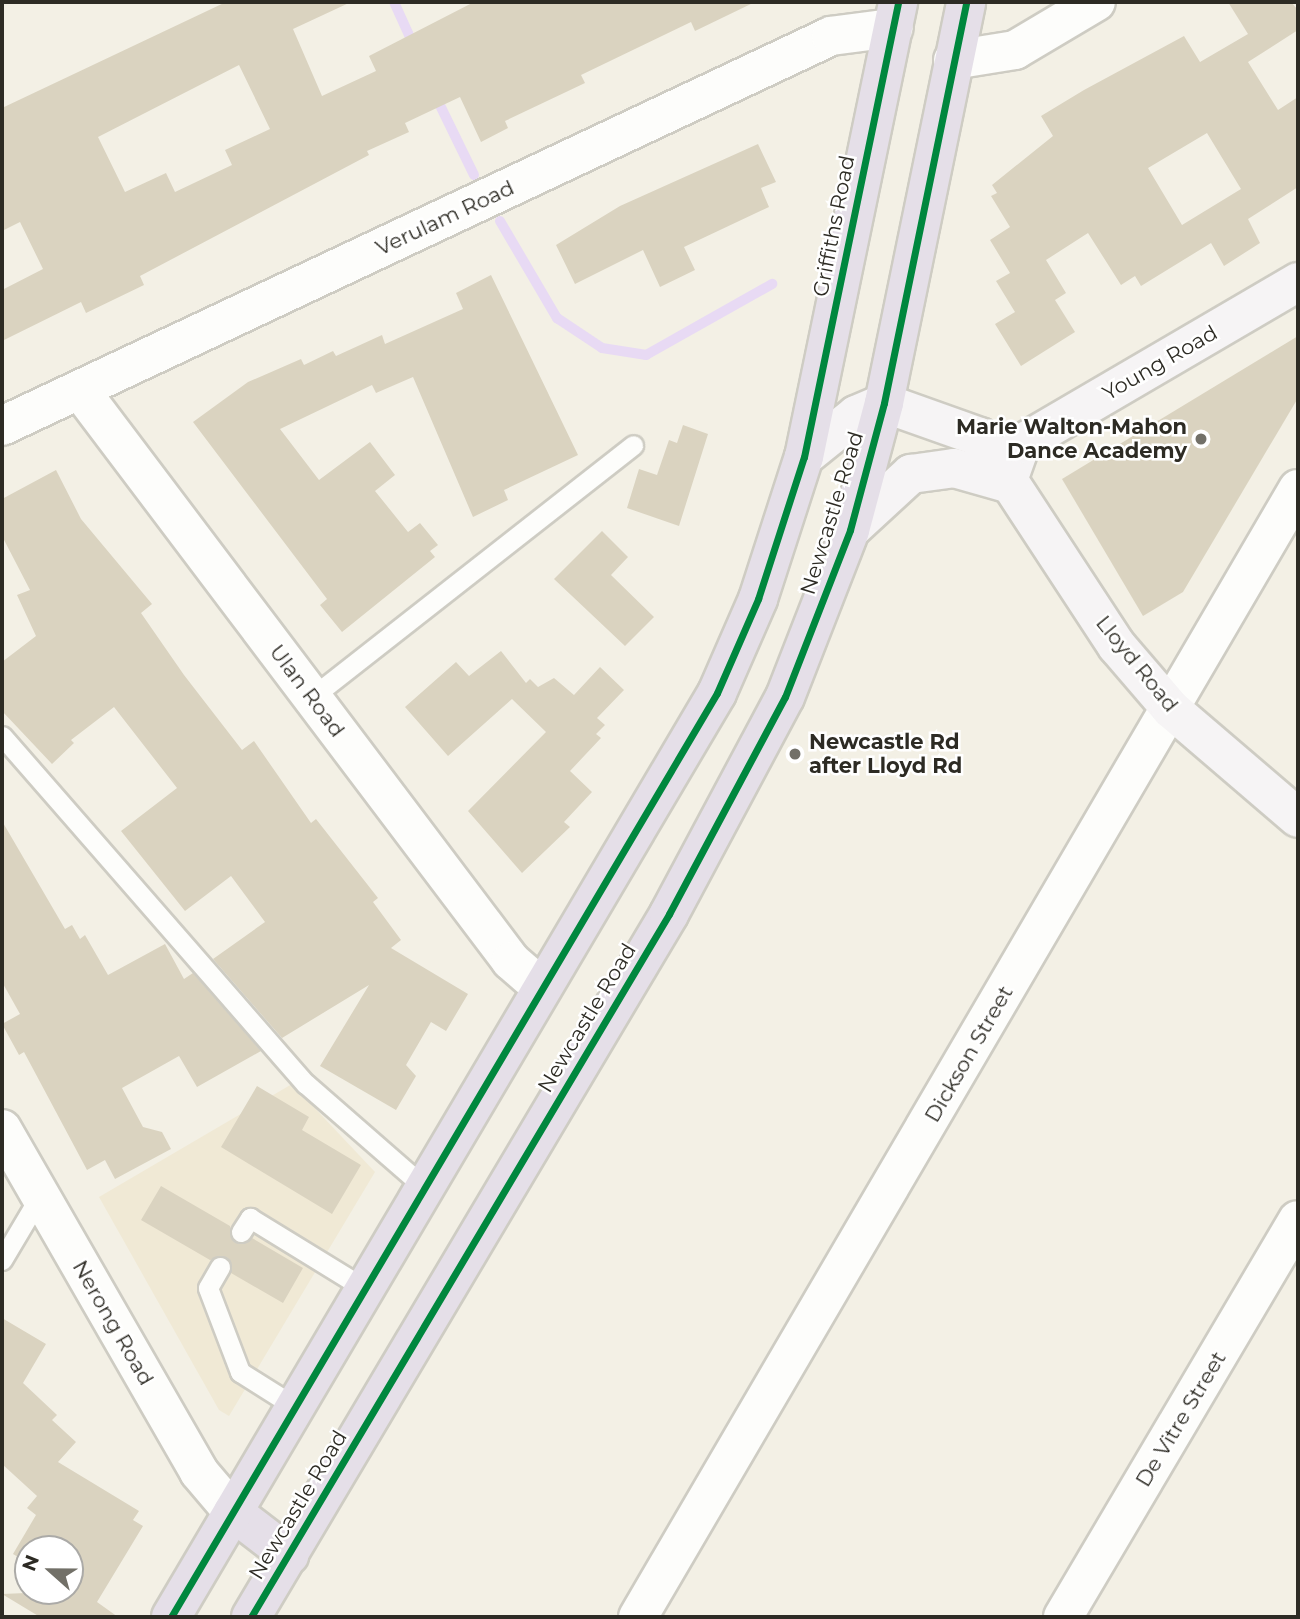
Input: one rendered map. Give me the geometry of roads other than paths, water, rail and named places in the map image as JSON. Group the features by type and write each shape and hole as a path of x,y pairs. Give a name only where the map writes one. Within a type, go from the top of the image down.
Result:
{"highway":[{"path":"884,403 966,2"},
{"name":"Griffiths Road","path":"804,457 895,15"},
{"name":"Newcastle Road","path":"251,1617 732,801 785,697 850,530 884,403"},
{"name":"Newcastle Road","path":"171,1617 423,1186 717,693 758,599 804,457"},
{"path":"233,1512 289,1555"}],"street":[{"path":"953,60 1015,50 1096,2"},
{"name":"Verulam Road","path":"2,426 831,36 895,15"},
{"name":"Young Road","path":"1007,483 1021,444 1298,282"},
{"name":"Ulan Road","path":"80,390 511,961 541,987"},
{"path":"804,457 856,415 884,403"},
{"name":"Lloyd Road","path":"884,403 980,437 1007,483 1116,646 1171,709 1298,818"},
{"path":"850,530 911,474 954,468 1007,483"},
{"name":"Dickson Street","path":"638,1617 1298,489"},
{"name":"Nerong Road","path":"2,1129 199,1472 233,1512"},
{"name":"De Vitre Street","path":"1063,1617 1298,1220"}],"lane":[{"path":"312,698 633,445"},
{"path":"2,736 306,1084 423,1186"},
{"path":"2,1260 40,1195"},
{"path":"241,1232 250,1218 364,1288"},
{"path":"220,1267 208,1288 240,1372 294,1406"}],"waterway":[{"path":"394,2 414,46"},
{"path":"435,95 474,175"},
{"path":"500,221 557,318 602,348 646,355 772,284"}],"place":[{"name":"Marie Walton-Mahon Dance Academy","path":"1201,439"},
{"name":"Newcastle Rd after Lloyd Rd","path":"795,754"}]}
